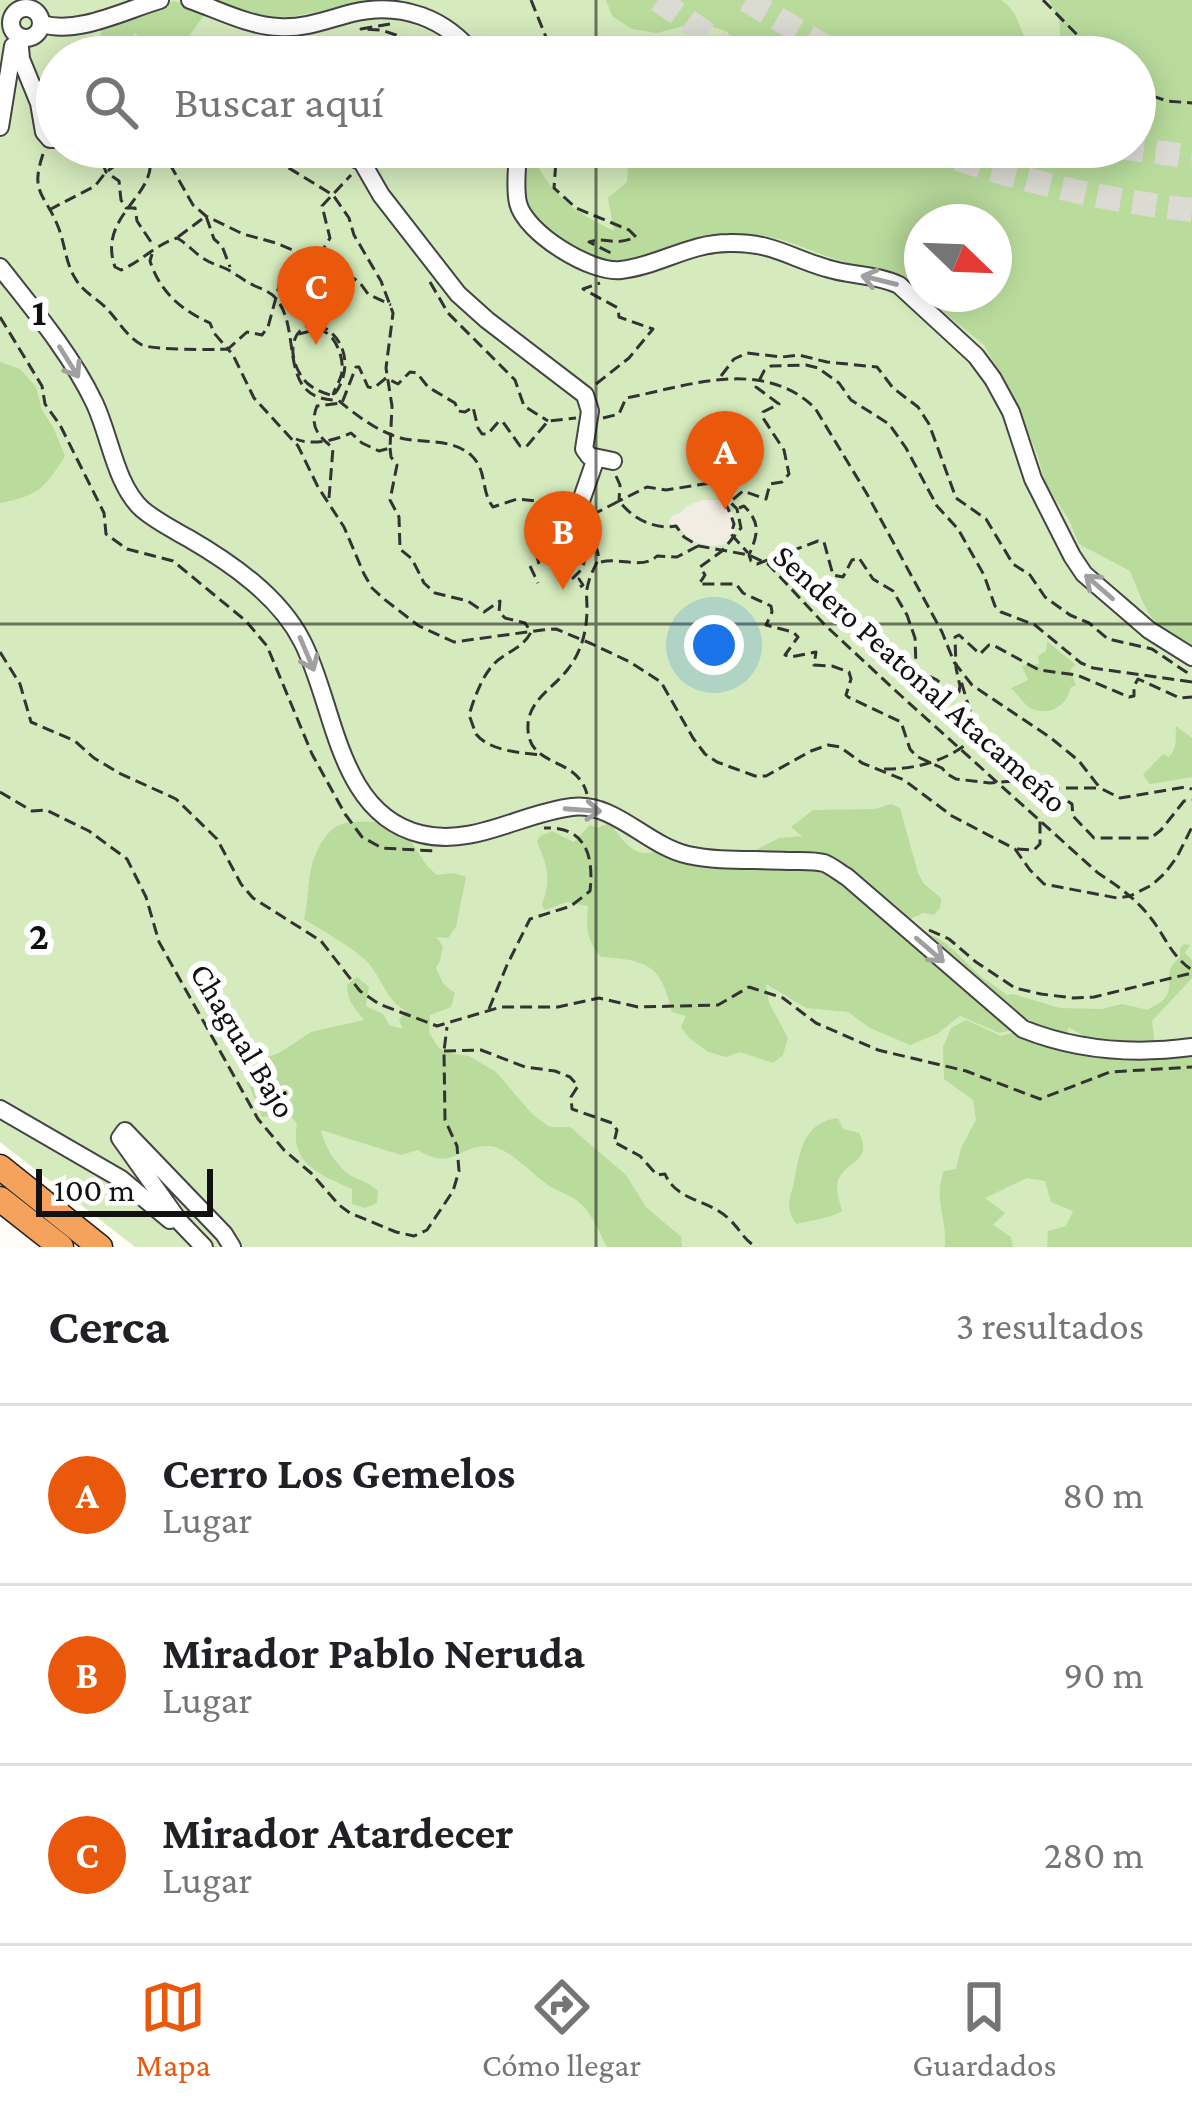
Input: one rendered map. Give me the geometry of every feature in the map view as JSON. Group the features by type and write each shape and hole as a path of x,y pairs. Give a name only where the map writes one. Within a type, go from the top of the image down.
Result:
{"highway":[{"path":"0,1167 100,1247"},
{"path":"0,1199 61,1247"}],"street":[{"path":"29,9 50,27 75,25 160,0"},
{"path":"190,0 281,28 382,7 424,16 456,36"},
{"path":"17,35 34,37 29,9"},
{"path":"29,9 11,21 36,96"},
{"path":"0,127 17,35"},
{"path":"366,168 381,195 458,294 585,395 590,404 584,449 589,456 605,459 574,520"},
{"path":"518,168 518,205 525,219 598,269 625,270 686,249 754,243 824,268 899,285 976,356 993,379 1034,479 1084,574 1149,630 1192,657"},
{"path":"0,267 52,335 93,400 122,482 133,499 164,525 218,557 286,616 310,657 351,774 363,793 400,827 422,835 459,836 575,806 598,809 685,854 718,860 822,862 848,877 1023,1029 1091,1049 1152,1053 1192,1047"},
{"path":"0,1109 122,1179 199,1247"},
{"path":"199,1247 120,1138 124,1131 232,1247"}],"path":[{"path":"530,0 545,36"},
{"path":"1043,0 1079,36"},
{"path":"337,17 390,24 361,29 399,36"},
{"path":"1156,98 1192,103"},
{"path":"40,168 42,201 57,222 73,277 142,345 227,349 247,332 262,335 281,279 298,267 307,273 333,268"},
{"path":"104,168 119,182 126,208"},
{"path":"49,210 95,186 112,168"},
{"path":"152,168 119,218 114,234 115,267 122,270 140,262 206,216"},
{"path":"172,168 193,205 206,216 345,272 368,293 392,305"},
{"path":"289,168 333,195 392,305 386,368 392,406 390,448 397,465 390,500 399,517 400,549 435,593 468,601 484,612 500,601 499,612 526,623 531,632 528,640 492,665 469,715 475,733 488,743 541,755"},
{"path":"333,268 319,256 330,238 322,206 358,168"},
{"path":"126,208 135,208 154,248 150,261 159,285 189,314 210,323 233,355 254,398 290,436 373,589 419,626 454,642 556,629 630,662 661,682 704,754 717,762 766,776 828,745 840,747 1015,849 1044,884 1117,898 1130,896 1165,873 1192,827"},
{"path":"206,216 231,271"},
{"path":"177,238 208,261 278,298 294,334 292,364 302,384 319,398 338,400 358,417 401,438 444,442 469,453 485,473 486,497 493,507 517,499 574,520 589,535 599,562 586,589 584,641 567,671 531,709 528,730 533,748 546,760 560,762 577,775 586,787 589,808"},
{"path":"0,317 42,386 44,404 60,425 104,512 106,535 127,549 173,561 256,633 267,646 312,754 362,837 382,848 444,850"},
{"path":"294,334 317,324 334,333 343,349 346,373 338,400"},
{"path":"720,377 734,359 747,352 877,367 929,424 956,498 986,519 1013,564 1030,575 1045,597 1108,639 1152,649 1192,679"},
{"path":"329,502 333,448 314,425 316,406 334,406 356,367 368,387 389,378"},
{"path":"1192,679 1093,668 1035,625 1001,612 958,529 937,506 889,424 850,400 818,368 766,368 755,384 778,401 763,412 763,418 784,450 789,474 782,482 770,484 766,499 743,491 730,502 737,509 741,528 700,567 705,575 699,584 736,584 743,593 771,606 766,625 798,637 785,655 816,652 814,665 849,672 848,697 901,722 910,749 956,779 1025,781 1048,788 1072,804 1073,816 1094,838 1151,838 1184,801 1192,800"},
{"path":"389,378 398,384 410,372 417,373 428,387 455,403 458,411 473,407 482,434 502,422 520,446 526,447 548,421 608,418 619,414 626,398 720,377 782,384 815,408 867,494 956,666 975,722 977,734 961,748 932,762 882,769"},
{"path":"290,436 303,442 351,433 379,451 390,448"},
{"path":"605,459 620,485 619,501"},
{"path":"574,520 647,487 666,490 710,483 734,524 731,534 749,555 758,535 755,519 744,506 737,509"},
{"name":"Sendero Peatonal Atacameño","path":"619,501 627,512 652,525 676,526 699,546 765,561 825,625 1098,873 1130,896 1161,931 1177,959 1192,971"},
{"path":"563,550 574,520"},
{"path":"543,538 549,551"},
{"path":"532,539 539,564"},
{"path":"765,561 812,542 824,542 832,575 837,578 859,558 873,579 893,591 900,603 915,638 916,666 954,694 959,686 954,645 959,635 980,654 993,645 1039,670 1077,675 1130,697 1138,679 1180,698 1192,697"},
{"path":"599,562 640,565 657,556 677,557 699,546"},
{"path":"574,557 586,551 582,569 573,578 579,579 580,587"},
{"path":"530,566 538,583"},
{"path":"582,569 591,577"},
{"path":"0,652 20,684 31,722 75,742 119,773 176,799 217,839 254,898 321,941 360,991 379,1004 428,1023 437,1026 490,1010 558,1007 599,998 638,1007 718,1005 749,987 783,998 816,1023 878,1050 966,1071 1040,1099 1110,1072 1192,1067"},
{"path":"956,666 972,686 1052,738 1100,788 1120,798 1192,789"},
{"path":"1048,788 1100,788"},
{"name":"Chagual Bajo","path":"0,792 32,811 46,810 89,831 127,860 146,897 159,942 258,1119 339,1205 414,1236 427,1230 459,1171 457,1146 445,1120 448,1023"},
{"path":"1015,849 1034,850 1040,844 1040,819"},
{"path":"490,1010 530,919 571,906 590,890 593,865 587,850 574,835 542,829"},
{"path":"900,924 937,932 1015,988 1041,994 1094,997 1192,971"},
{"path":"444,1051 482,1050 570,1078 578,1086 571,1097 572,1108 612,1123 617,1130 614,1142 640,1156 657,1175 665,1174 680,1194 728,1217 742,1238 756,1247"}],"green space":[{"path":"0,0 1192,0 1192,1247 135,1247 0,1142"},
{"path":"210,0 378,0 289,17 262,16"},
{"path":"606,0 1001,0 1024,36 729,36 699,22 657,33 632,29 612,16"},
{"path":"1049,0 1192,0 1192,651 1152,618 1130,571 1079,544 1046,485 1013,396 984,345 943,312 1012,312 1012,204 904,204 904,282 760,236 701,238 633,264 615,265 588,256 538,222 528,205 526,168 539,168 563,199 614,231 608,198 627,182 628,168 1156,168 1156,36 1060,36"},
{"path":"174,1 205,14 189,36 101,36 100,24"},
{"path":"0,362 20,369 36,387 65,456 39,489 0,503"},
{"path":"1047,641 1076,665 1070,670 1076,685 1057,708 1039,711 1026,705 1011,688 1028,680 1022,666 1039,664"},
{"path":"1176,726 1192,738 1192,777 1150,784 1143,775 1163,754 1169,757 1172,753"},
{"path":"891,804 900,808 918,873 941,898 934,915 923,913 906,921 854,876 752,852 779,838 802,836 791,827 813,810 875,809"},
{"path":"377,822 410,840 437,875 466,877 456,927 448,938 436,937 443,946 436,968 444,985 455,993 451,1007 430,1015 429,1033 439,1048 469,1056 496,1072 533,1115 550,1127 570,1127 626,1175 646,1207 681,1237 682,1247 607,1247 580,1203 497,1148 479,1146 448,1158 418,1150 401,1155 321,1130 340,1166 378,1191 377,1203 365,1208 352,1204 352,1189 303,1159 297,1124 285,1108 273,1104 269,1116 262,1117 247,1080 248,1070 311,1032 364,1020 347,991 357,977 369,987 366,1006 383,1014 389,1025 403,1029 399,1020 406,1011 369,964 304,919 312,864 326,836 344,823"},
{"path":"610,823 639,852 819,868 844,881 1018,1029 999,1033 960,1016 937,1034 910,1045 870,1028 848,1012 806,1008 766,984 769,1003 788,1038 783,1055 773,1063 740,1052 726,1057 708,1052 681,1027 686,1016 672,1012 663,984 650,968 601,957 588,933 588,906 567,902 545,910 542,905 547,880 537,842 540,836 552,831 574,842 590,825 597,828"},
{"path":"911,929 943,942 1007,995 1060,1008 1102,1009 1122,1004 1148,1010 1168,994 1170,969 1184,944 1190,945 1185,953 1192,960 1192,978 1152,1021 1155,1048 1099,1044 1068,1027 1068,1035 1025,1024"},
{"path":"966,1020 1001,1036 1018,1031 1192,1052 1192,1247 1047,1247 1048,1231 1066,1226 1073,1211 1051,1202 1045,1181 1027,1178 985,1198 1005,1213 993,1225 1011,1237 1013,1247 945,1247 941,1181 944,1171 956,1169 976,1120 973,1100 944,1079 943,1047 951,1028"},
{"path":"838,1118 843,1129 859,1133 863,1143 861,1156 838,1181 842,1211 796,1224 789,1200 802,1147 818,1125"}],"shaded area":[{"path":"702,500 724,500 734,516 735,532 725,544 698,543 668,522"}],"tunnel":[{"path":"658,0 710,36"},
{"path":"746,0 807,36"},
{"path":"1156,152 1192,157"},
{"path":"987,168 1056,187 1192,210"}],"place":[{"name":"Mirador Atardecer","path":"316,345"},
{"name":"Cerro Los Gemelos","path":"725,510"},
{"name":"Mirador Pablo Neruda","path":"563,590"}]}
